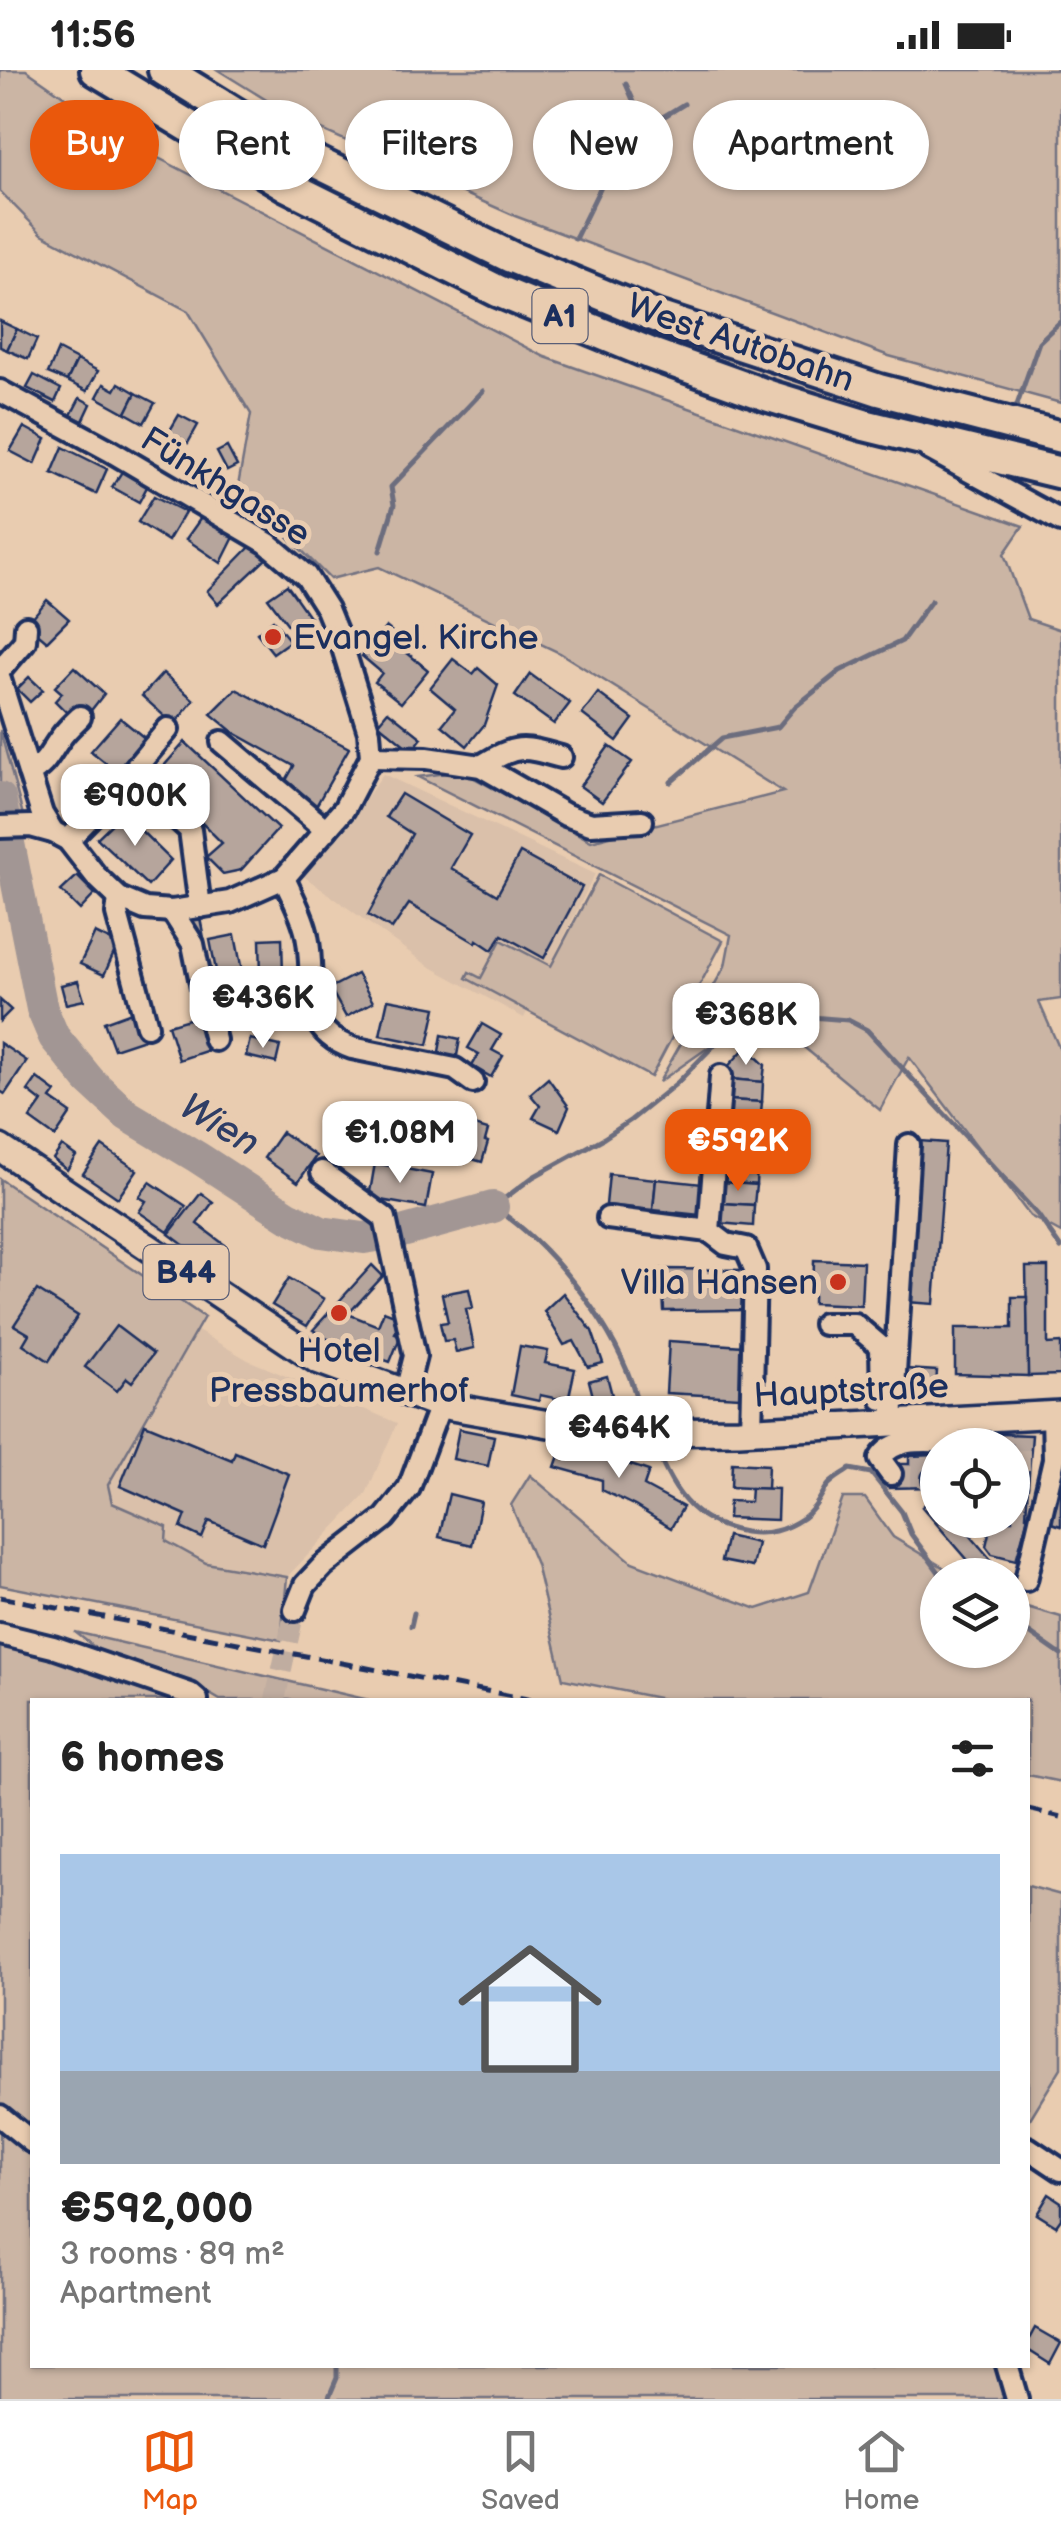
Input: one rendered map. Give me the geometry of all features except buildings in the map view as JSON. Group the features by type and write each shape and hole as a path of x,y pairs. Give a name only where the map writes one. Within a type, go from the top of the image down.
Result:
{"highway":[{"name":"West Autobahn","path":"96,70 286,185 498,291 649,353 768,396 1061,474"},
{"name":"West Autobahn","path":"164,70 304,156 511,257 657,318 879,390 1061,437"}],"main road":[{"name":"Hauptstraße","path":"0,1148 317,1360 440,1405 624,1432 681,1433 887,1422 920,1428"},
{"name":"Hauptstraße","path":"992,1428 1057,1414"}],"street":[{"name":"Fünkhgasse","path":"0,390 267,543 306,576 327,609 343,648 369,732 372,757"},
{"path":"900,434 1061,522"},
{"path":"0,670 25,641 26,627"},
{"path":"0,680 42,814 119,898 145,909 172,911 230,902 284,878 344,809 372,757 427,758 482,766 566,816 592,824 642,820"},
{"path":"28,773 46,762 60,738 80,717"},
{"path":"61,836 117,790 168,729"},
{"path":"222,742 326,830"},
{"path":"482,766 508,752 527,748 561,757"},
{"path":"171,813 190,830 200,907"},
{"path":"0,828 30,826 61,836"},
{"path":"284,878 307,934 314,1014 324,1033 336,1043 352,1048 455,1068 473,1082"},
{"path":"119,898 117,914 147,1026"},
{"path":"172,911 193,944 215,1040"},
{"path":"709,1231 721,1076"},
{"path":"887,1422 909,1145"},
{"path":"322,1172 385,1218 415,1356 406,1392"},
{"path":"608,1218 709,1231 726,1244 746,1248 755,1269 751,1430"},
{"path":"824,1324 854,1324 881,1347 887,1422"},
{"path":"295,1610 314,1576 385,1518 409,1488 440,1405"},
{"path":"1030,1563 1054,1459 1057,1414"},
{"path":"891,1474 880,1459 886,1448 920,1440"},
{"path":"1030,1460 1054,1459"},
{"path":"0,1634 53,1647 195,1698"},
{"path":"0,2116 30,2140"},
{"path":"1030,2149 1061,2170"},
{"path":"1008,2368 1018,2399"}],"shaded area":[{"path":"0,70 26,70 69,100 30,100 30,190 159,190 159,158 179,169 179,190 221,190 545,357 1023,526 1004,554 1028,619 1061,630 1061,999 1039,1002 1061,1052 1061,1233 1030,1216 909,1057 880,1110 783,1030 790,990 659,1082 725,966 731,935 418,777 461,771 591,841 783,792 560,653 379,567 330,579 238,486 251,414 188,311 42,234 0,191"},
{"path":"218,70 1061,70 1061,403 889,356 515,216 457,190 513,190 513,100 345,100 345,140 325,131 325,100 266,100"},
{"path":"0,730 23,815 0,819"},
{"path":"383,774 595,874 524,1018 427,965 302,875 353,817"},
{"path":"599,875 723,941 651,1077 466,978 469,972 481,978 501,940 551,966"},
{"path":"0,1179 204,1317 108,1485 112,1503 167,1527 166,1541 206,1563 287,1577 281,1640 0,1585"},
{"path":"196,1330 248,1360 397,1423 366,1494 287,1577 206,1563 165,1541 167,1527 112,1503 108,1485"},
{"path":"530,1475 632,1562 757,1609 809,1592 843,1498 865,1498 893,1537 928,1558 920,1558 920,1668 1030,1668 1030,1608 1061,1617 1061,1782 1030,1775 1030,1698 658,1698 563,1679 536,1564 511,1505"},
{"path":"75,1632 360,1698 217,1698 184,1679 98,1650"},
{"path":"0,1643 176,1698 30,1698 30,2368 1005,2368 1012,2399 0,2399"},
{"path":"1030,1887 1061,1895 1061,2068 1030,2119"}],"waterway":[{"path":"626,84 633,100"},
{"path":"575,239 605,178 645,128 684,104"},
{"path":"1017,405 1039,342 1061,321"},
{"path":"380,551 394,505 391,487 483,391"},
{"path":"671,782 722,738 778,727 795,707 840,671 902,641 931,601"},
{"name":"Wien","path":"0,798 42,1009 54,1037 90,1081 127,1115 288,1216 321,1232 364,1238 398,1233 493,1207"},
{"path":"645,1425 621,1357 592,1308 535,1240 493,1207 533,1177 631,1120 677,1083 734,1025 762,1013 848,1020 867,1030 1038,1215 1061,1248"},
{"path":"652,1440 675,1488 696,1512 710,1521 745,1532 768,1532 789,1526 807,1515 828,1485 850,1469 871,1473 902,1512 911,1534 929,1558"},
{"path":"411,1626 414,1613"},
{"path":"1030,1633 1061,1655"},
{"path":"328,2399 337,2368"}],"tunnel":[{"path":"891,1474 920,1477"},
{"path":"275,1698 295,1610"}],"railway":[{"path":"0,1597 523,1698"},
{"path":"1030,1809 1061,1817"}],"place":[{"name":"Evangel. Kirche","path":"273,637"},
{"name":"Villa Hansen","path":"838,1282"},
{"name":"Hotel Pressbaumerhof","path":"339,1313"}]}
